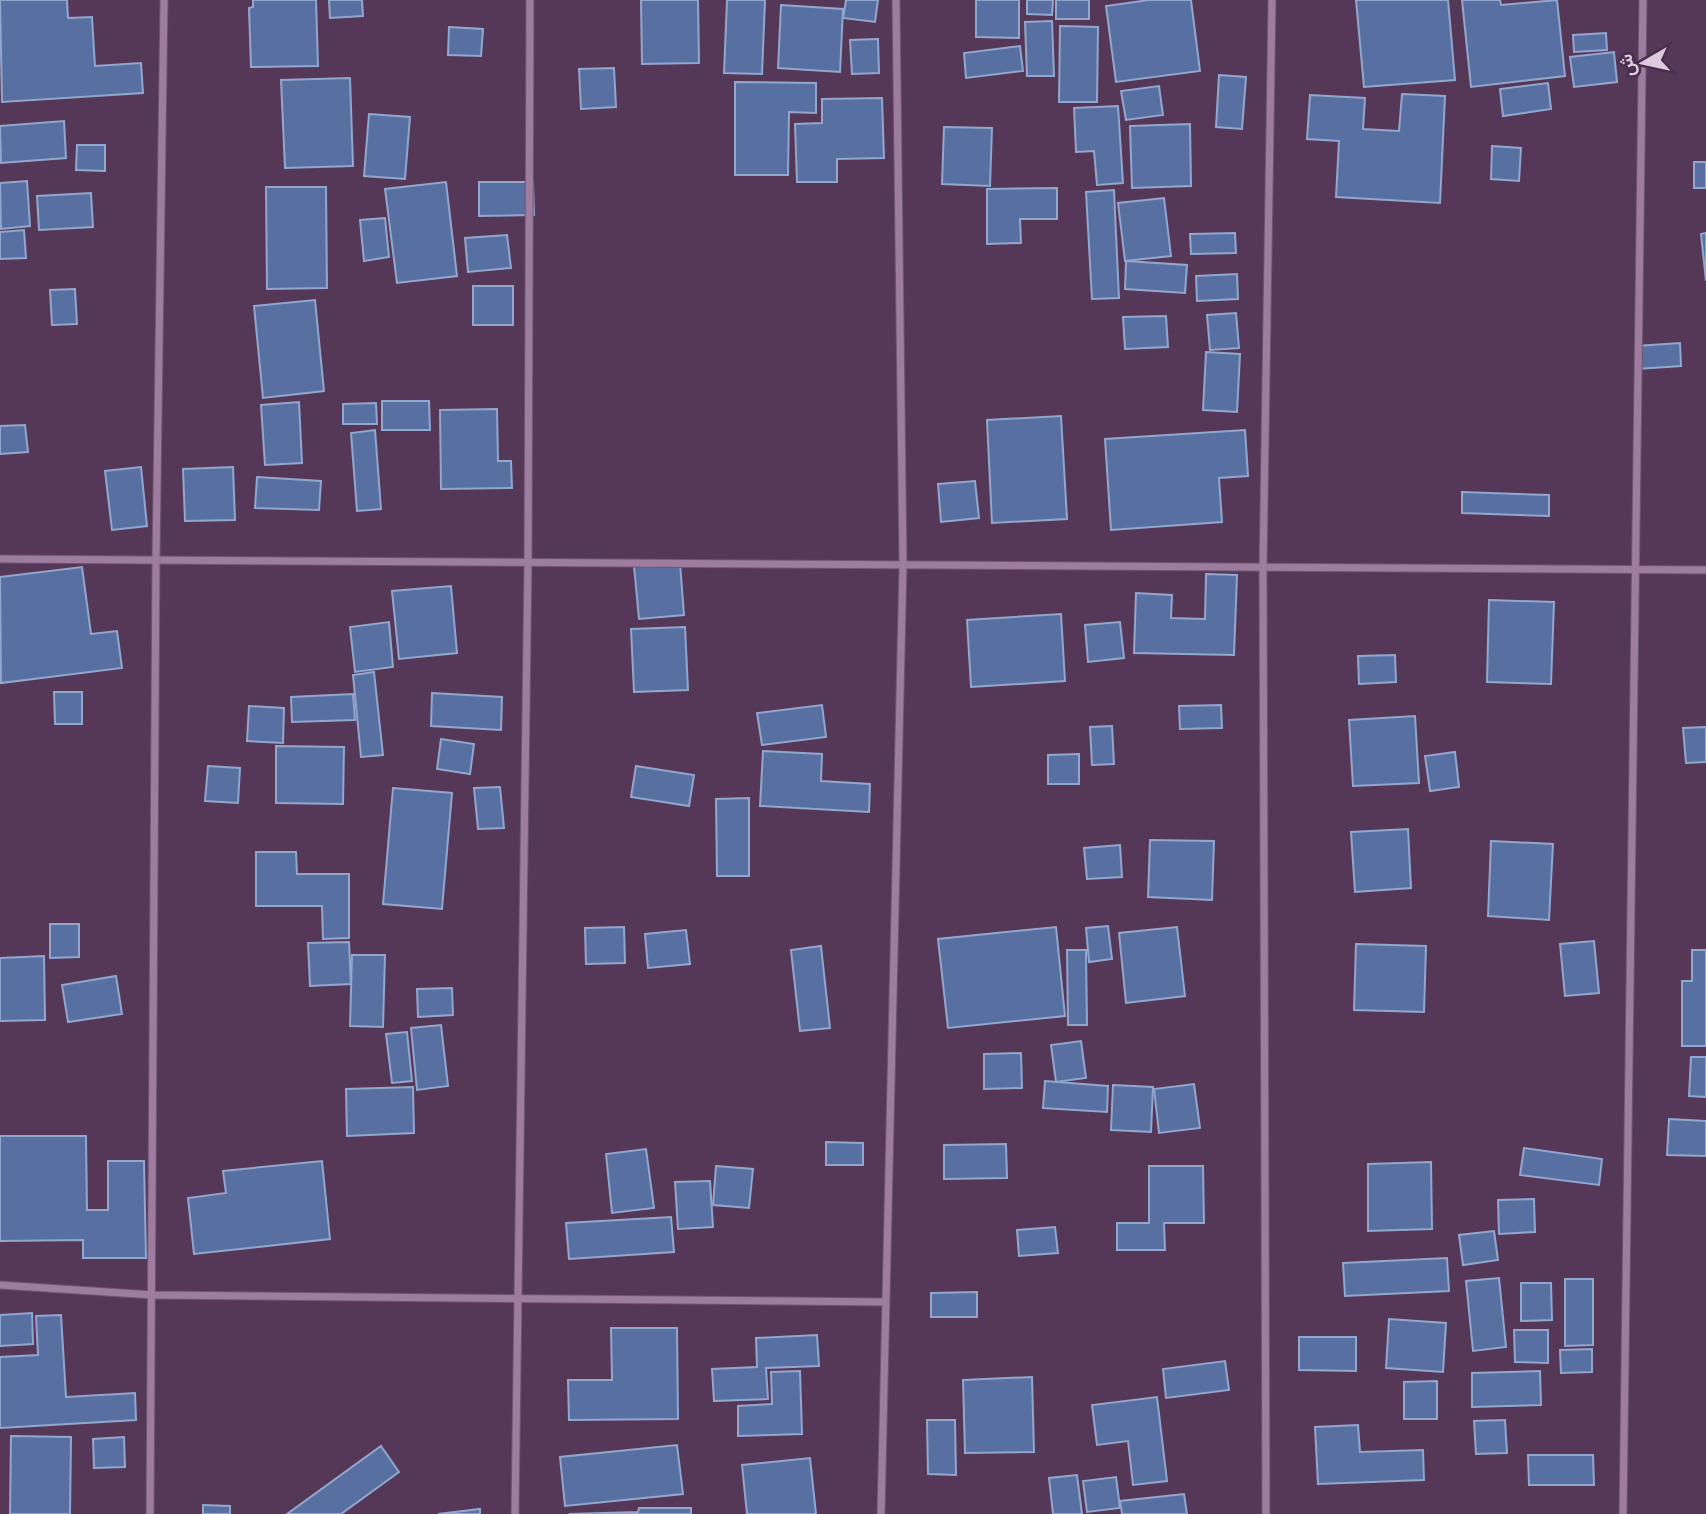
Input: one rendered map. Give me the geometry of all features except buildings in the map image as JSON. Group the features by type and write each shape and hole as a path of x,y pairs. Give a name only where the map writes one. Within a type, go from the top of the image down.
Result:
{"street":[{"path":"150,1514 156,558 164,0"},
{"path":"514,1514 528,563 530,0"},
{"path":"881,1514 903,565 896,0"},
{"path":"1266,1514 1263,569 1272,0"},
{"path":"1623,1514 1643,0"},
{"path":"0,559 1706,570"},
{"path":"0,1285 153,1295 884,1302"}]}
